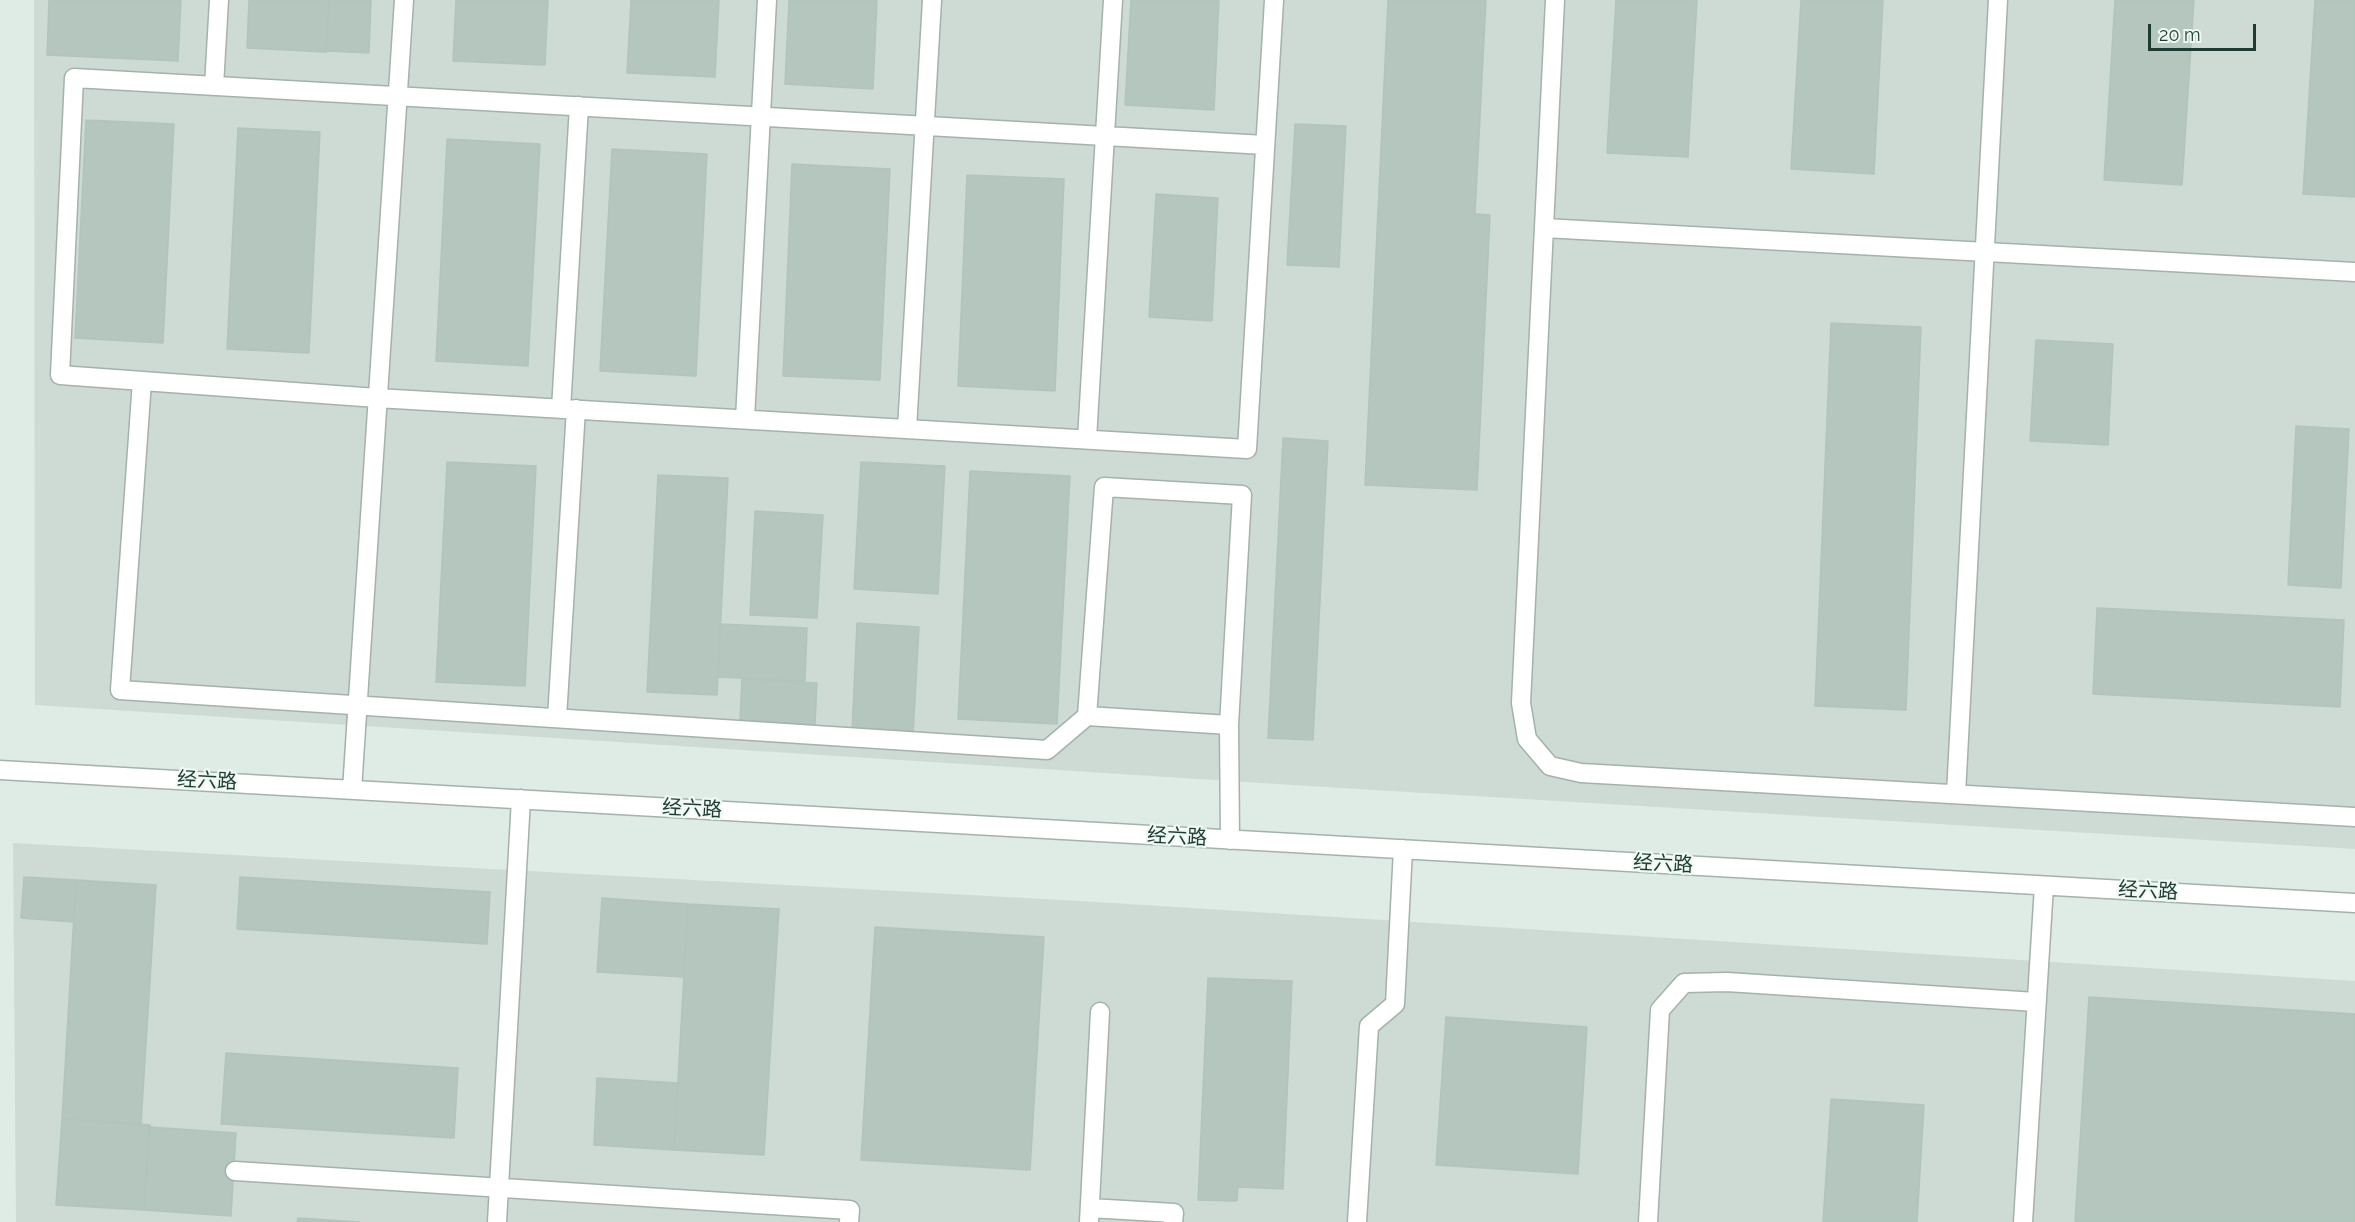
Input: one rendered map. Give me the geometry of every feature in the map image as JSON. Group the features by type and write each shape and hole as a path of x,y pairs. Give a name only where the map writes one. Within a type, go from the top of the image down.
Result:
{"street":[{"path":"214,86 219,0"},
{"path":"352,790 404,0"},
{"path":"744,419 767,0"},
{"path":"907,429 932,0"},
{"path":"1088,440 1113,0"},
{"path":"1265,145 74,78 60,375 377,398 1247,449 1274,0"},
{"path":"1555,0 1521,703 1527,739 1550,766 1581,773 2355,817"},
{"path":"1956,794 1998,0"},
{"path":"556,718 579,106"},
{"path":"1544,228 2355,272"},
{"path":"142,381 120,690 1047,750 1088,716 1229,725"},
{"path":"1088,716 1104,487 1242,495 1229,725 1230,840"},
{"name":"经六路","path":"0,770 2355,903"},
{"path":"497,1222 521,799"},
{"path":"1357,1222 1369,1026 1395,1004 1403,849"},
{"path":"2024,1222 2044,886"},
{"path":"1648,1222 1660,1010 1684,983 1726,982 2036,1002"},
{"path":"1100,1012 1090,1215 1174,1213 1173,1222"},
{"path":"235,1171 850,1210 849,1222"}],"shaded area":[{"path":"34,0 2355,0 2355,849 1325,787 35,705"},
{"path":"13,843 1080,901 2355,981 2355,1222 16,1222"}],"building":[{"path":"49,0 181,0 178,61 47,55"},
{"path":"249,0 329,0 326,52 247,48"},
{"path":"329,0 371,0 369,53 326,51"},
{"path":"456,0 548,0 545,65 453,61"},
{"path":"631,0 719,0 715,77 627,73"},
{"path":"789,0 877,0 873,89 785,84"},
{"path":"1131,0 1219,0 1214,110 1125,105"},
{"path":"1388,0 1486,0 1475,214 1490,215 1477,490 1365,485"},
{"path":"1616,0 1697,0 1688,157 1607,153"},
{"path":"1801,0 1883,0 1874,174 1791,169"},
{"path":"2115,0 2194,0 2182,185 2104,180"},
{"path":"2315,0 2355,0 2355,197 2303,194"},
{"path":"86,120 174,124 163,343 75,338"},
{"path":"1295,124 1346,126 1339,267 1287,265"},
{"path":"238,128 320,132 309,353 227,349"},
{"path":"447,139 540,144 528,366 436,361"},
{"path":"612,149 707,154 696,376 600,371"},
{"path":"792,164 890,169 880,380 783,376"},
{"path":"967,175 1064,179 1055,391 958,386"},
{"path":"1156,194 1218,198 1212,321 1149,317"},
{"path":"1831,323 1921,327 1906,710 1815,706"},
{"path":"2036,340 2113,344 2108,445 2030,441"},
{"path":"2296,426 2349,429 2341,588 2288,585"},
{"path":"1283,438 1328,441 1313,740 1268,738"},
{"path":"447,462 536,466 525,686 436,682"},
{"path":"861,462 945,466 938,594 854,589"},
{"path":"970,471 1070,476 1057,724 958,719"},
{"path":"658,475 728,478 717,695 647,692"},
{"path":"755,511 823,515 817,618 750,615"},
{"path":"2097,608 2344,620 2340,707 2093,694"},
{"path":"857,623 919,627 913,736 852,733"},
{"path":"720,624 807,628 805,681 718,677"},
{"path":"742,679 817,683 815,724 740,720"},
{"path":"24,877 76,880 74,922 21,918"},
{"path":"240,877 490,892 487,944 237,929"},
{"path":"76,880 156,885 141,1124 62,1119"},
{"path":"602,898 688,904 684,977 597,972"},
{"path":"688,904 779,909 764,1155 674,1150"},
{"path":"875,927 1044,937 1030,1170 861,1160"},
{"path":"1208,978 1292,981 1283,1189 1238,1187 1237,1201 1198,1200"},
{"path":"2089,997 2355,1014 2355,1222 2075,1222"},
{"path":"1446,1017 1587,1027 1578,1174 1436,1165"},
{"path":"226,1053 458,1068 454,1138 221,1124"},
{"path":"597,1078 677,1083 674,1150 594,1145"},
{"path":"1831,1099 1924,1105 1917,1222 1823,1222"},
{"path":"62,1119 150,1125 144,1210 56,1205"},
{"path":"149,1127 236,1133 231,1216 144,1210"},
{"path":"298,1218 359,1222 297,1222"}]}
